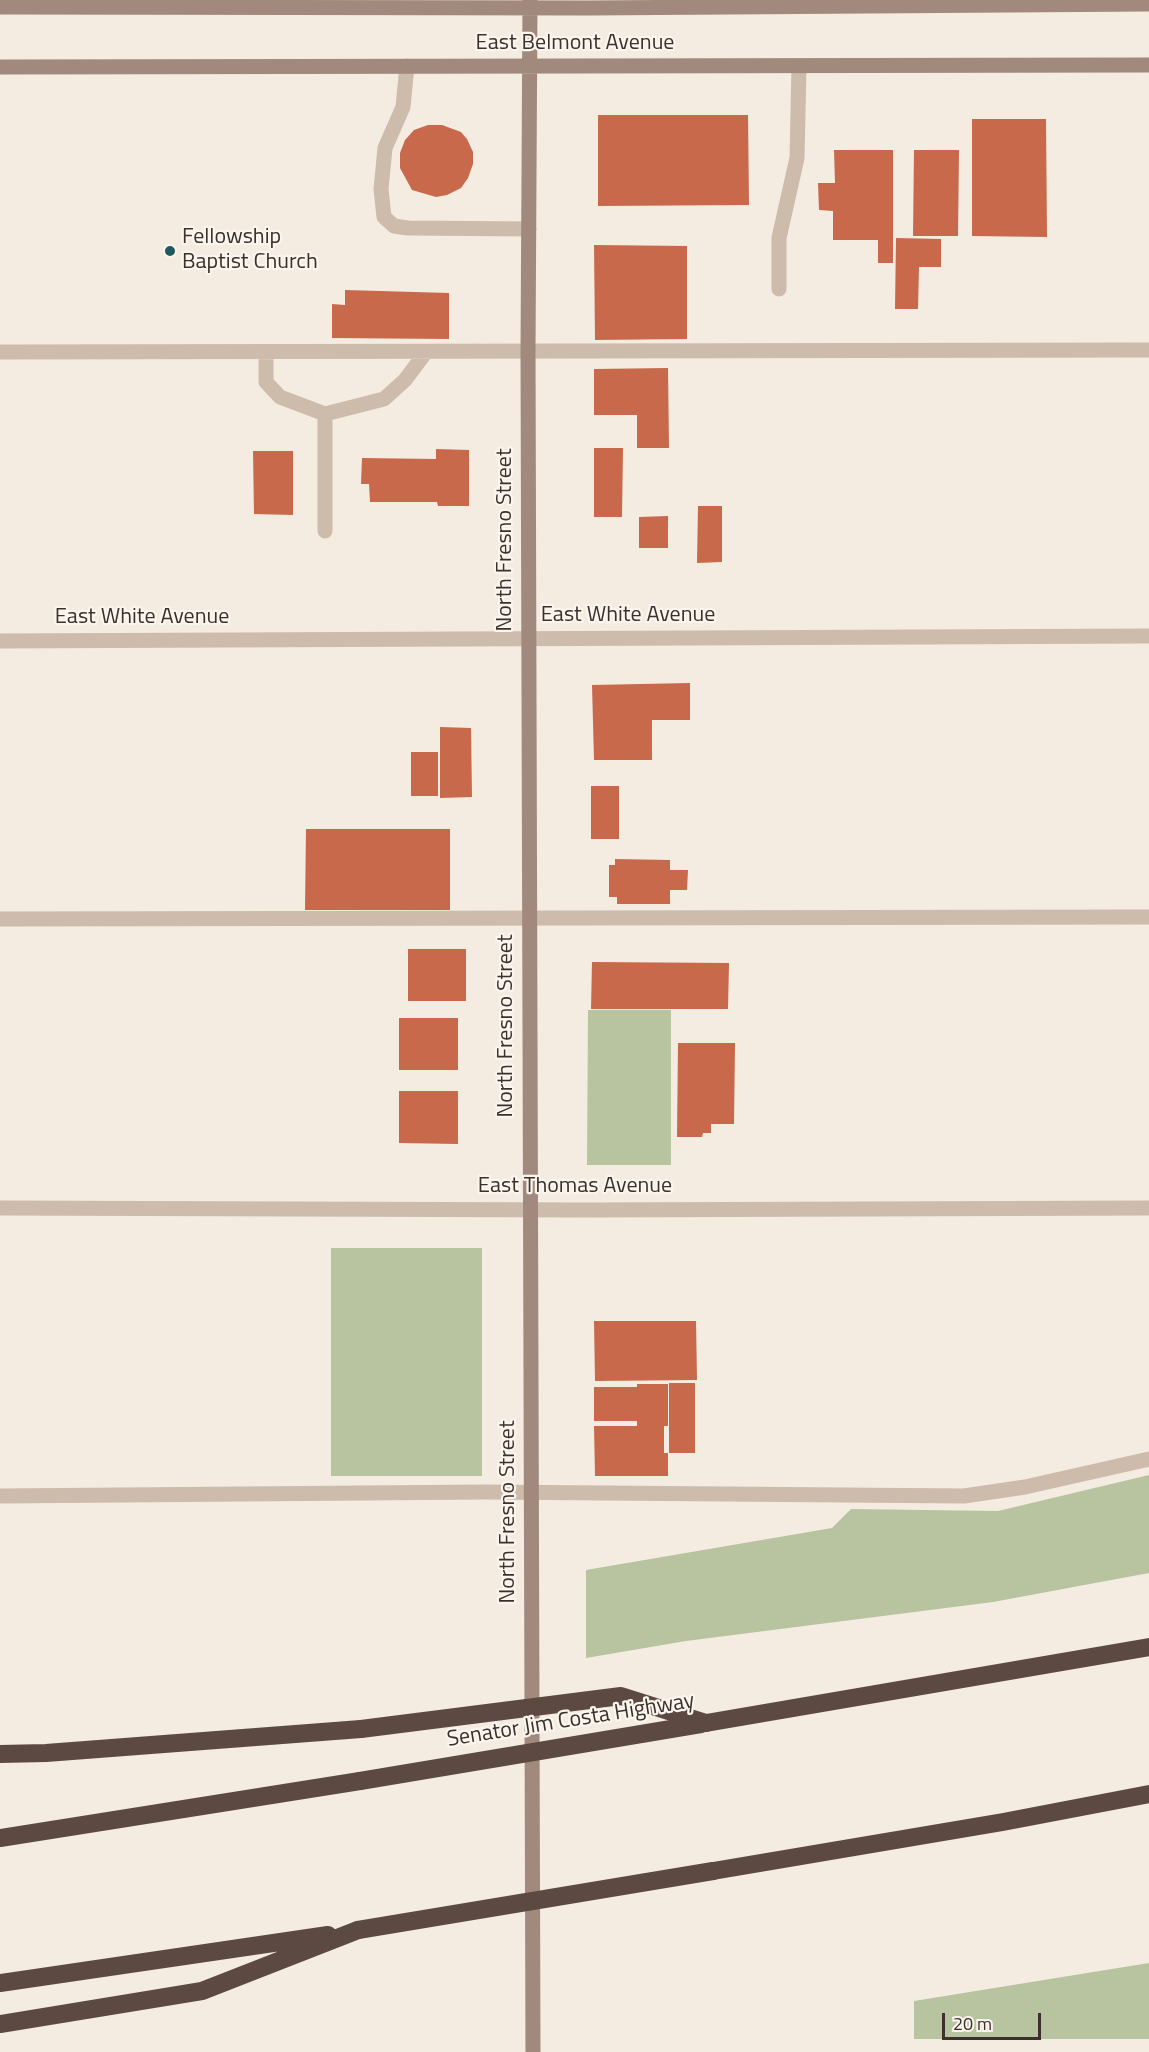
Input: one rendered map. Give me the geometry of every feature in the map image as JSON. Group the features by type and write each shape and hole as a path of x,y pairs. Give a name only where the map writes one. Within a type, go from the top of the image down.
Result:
{"highway":[{"name":"Senator Jim Costa Highway","path":"0,1838 706,1723 1149,1647"},
{"path":"0,1754 46,1753 361,1729 621,1696 706,1723"},
{"path":"0,1983 358,1930 1003,1822 1149,1794"},
{"path":"0,2024 202,1991 358,1930"}],"main road":[{"name":"East Belmont Avenue","path":"0,7 1043,2 1149,4"},
{"name":"North Fresno Street","path":"530,4 528,638 533,2052"},
{"name":"East Belmont Avenue","path":"0,67 1149,66"}],"street":[{"path":"407,66 405,99 385,148 381,189 384,217 394,226 408,228 529,229"},
{"path":"779,289 779,238 797,158 799,66"},
{"path":"0,352 1149,350"},
{"path":"266,352 266,382 279,397 325,414 384,399 405,380 426,352"},
{"path":"325,414 325,531"},
{"name":"East White Avenue","path":"0,641 1149,636"},
{"path":"0,919 1149,917"},
{"name":"East Thomas Avenue","path":"0,1208 530,1210 1149,1208"},
{"path":"0,1496 531,1493 964,1496 1024,1487 1149,1459"}],"green space":[{"path":"588,1010 671,1010 671,1165 587,1165"},
{"path":"331,1248 482,1248 482,1476 331,1476"},
{"path":"1149,1475 1149,1573 993,1602 686,1641 586,1658 586,1570 832,1528 851,1509 998,1511"},
{"path":"1149,1963 1149,2039 914,2039 914,2001"}],"building":[{"path":"598,115 748,115 749,205 598,206"},
{"path":"972,119 1046,119 1047,237 972,236"},
{"path":"428,125 442,125 461,132 473,152 473,164 468,178 461,188 447,195 436,197 412,190 400,168 400,153 405,140 414,130"},
{"path":"834,150 893,150 893,263 878,263 878,240 833,240 833,211 819,210 818,183 835,183"},
{"path":"914,150 959,150 958,236 913,236"},
{"path":"896,238 941,239 941,267 919,267 918,309 895,309"},
{"path":"594,245 687,246 687,339 595,340"},
{"path":"345,290 449,293 449,339 332,338 332,304 345,305"},
{"path":"668,368 669,448 637,448 637,415 594,415 594,369"},
{"path":"594,448 623,448 622,517 594,517"},
{"path":"436,449 469,450 469,506 438,506 437,502 370,502 369,484 361,484 362,458 436,459"},
{"path":"253,451 293,451 293,515 254,514"},
{"path":"698,506 722,506 722,562 697,563"},
{"path":"668,516 668,548 639,548 639,517"},
{"path":"690,683 690,720 652,720 652,760 594,760 592,685"},
{"path":"440,727 471,728 472,797 440,798"},
{"path":"411,752 438,752 438,796 411,796"},
{"path":"591,786 619,786 619,839 591,839"},
{"path":"306,829 450,829 450,910 305,910"},
{"path":"615,859 670,860 670,870 688,870 687,890 670,890 670,904 617,904 617,897 609,897 609,865 615,865"},
{"path":"408,949 466,949 466,1001 408,1001"},
{"path":"592,962 729,963 728,1009 591,1009"},
{"path":"399,1018 458,1018 458,1070 399,1070"},
{"path":"678,1043 735,1043 734,1124 711,1124 711,1133 703,1133 702,1137 677,1137"},
{"path":"399,1091 458,1091 458,1144 399,1143"},
{"path":"594,1321 696,1321 697,1380 595,1381"},
{"path":"669,1383 695,1383 695,1453 669,1453"},
{"path":"637,1384 668,1384 668,1426 664,1426 664,1453 668,1453 668,1476 595,1476 594,1426 637,1426 637,1421 594,1421 594,1387 637,1387"}],"place":[{"name":"Fellowship Baptist Church","path":"170,251"}]}
